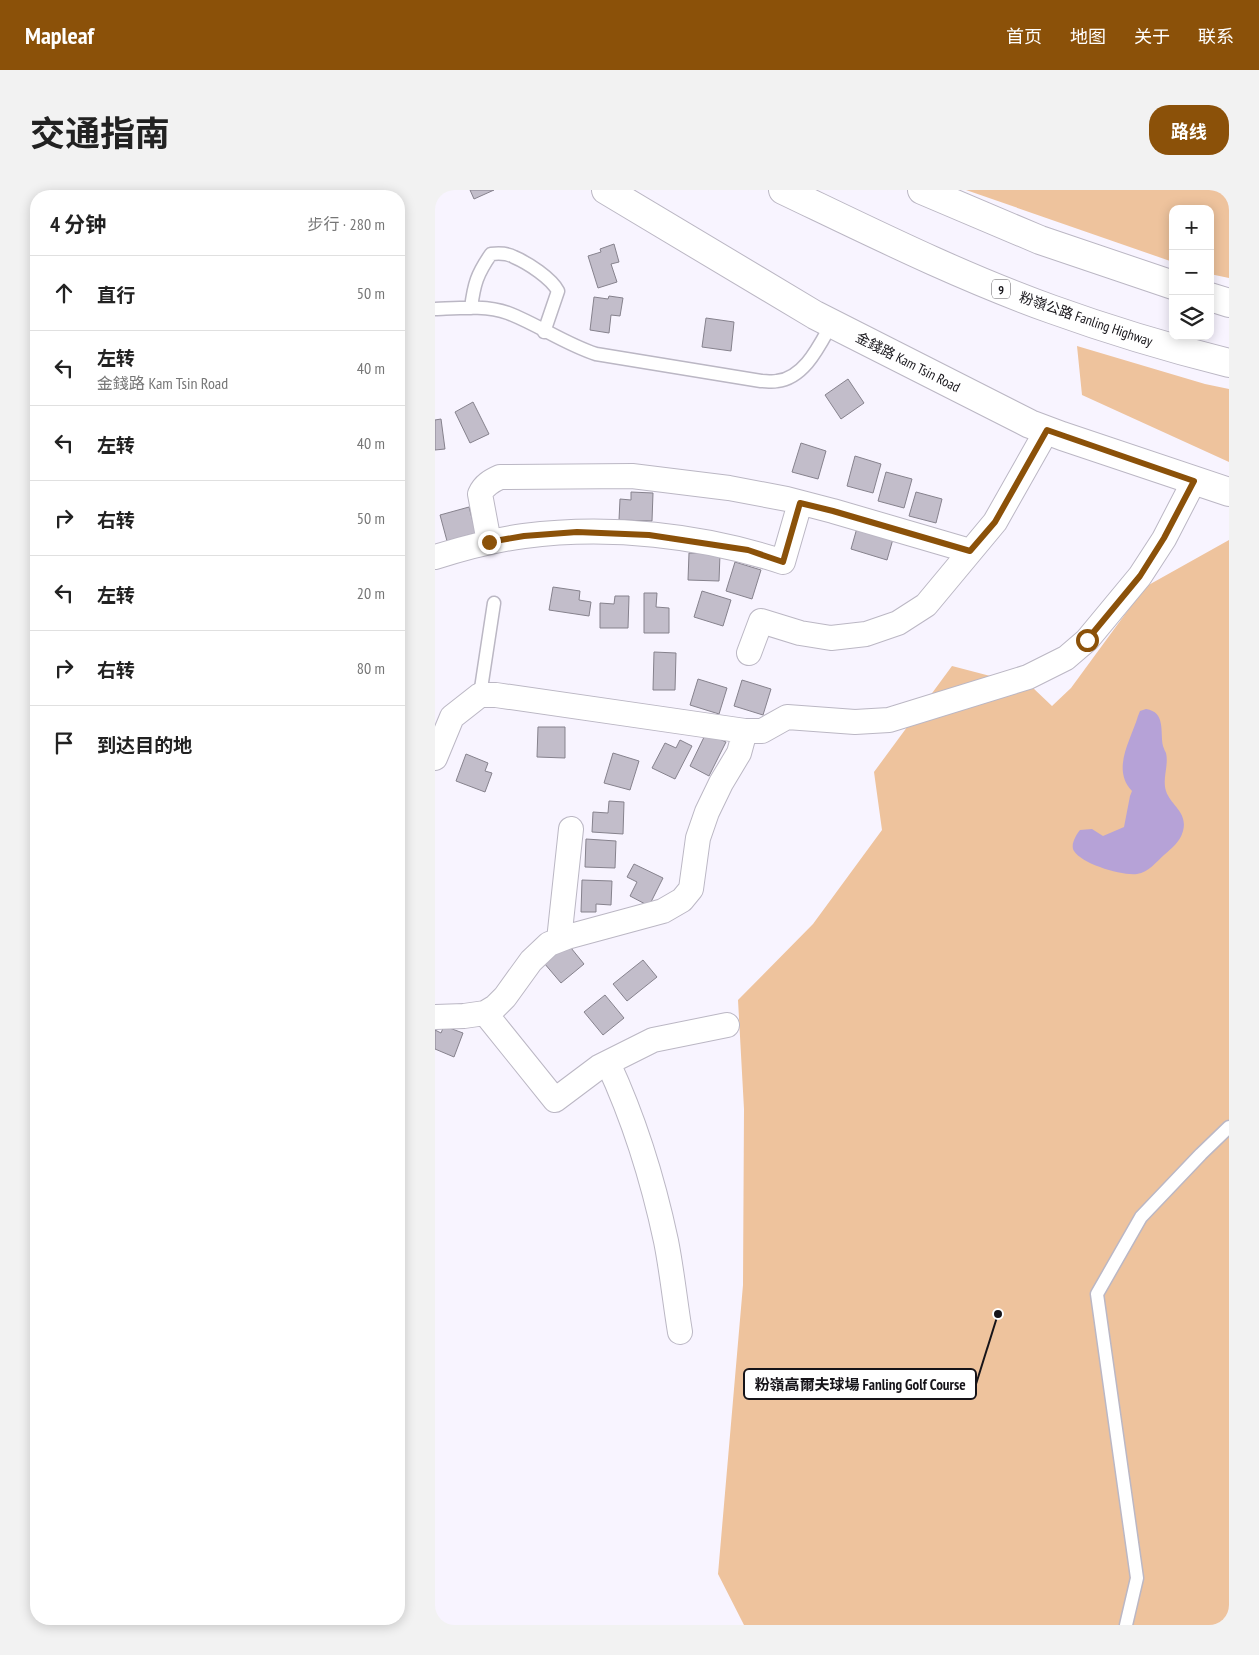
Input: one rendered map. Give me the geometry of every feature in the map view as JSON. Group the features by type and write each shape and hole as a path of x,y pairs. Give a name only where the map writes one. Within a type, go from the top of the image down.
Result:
{"main road":[{"name":"金錢路 Kam Tsin Road","path":"606,190 807,310 1030,424 1229,492"},
{"name":"粉嶺公路 Fanling Highway","path":"783,190 915,253 1051,309 1183,352 1229,363"},
{"path":"922,190 1040,240 1169,284"},
{"path":"1214,298 1229,303"}],"street":[{"path":"749,653 761,621 800,633 831,638 866,634 898,623 926,605 995,522 1047,430"},
{"path":"489,542 480,494 490,481 500,477 631,476 729,488 800,503 970,551"},
{"path":"435,758 452,717 480,695 505,696 745,731 762,731 787,717 855,722 889,720 1028,677 1066,658 1087,640 1140,576 1164,538 1194,481"},
{"path":"435,556 489,542 524,536 577,532 649,535 748,550 783,562 800,503"},
{"path":"435,1017 485,1013 495,1007 505,997 531,961 549,944 663,911 681,900 691,889 698,838 707,812 721,783 739,753 745,731"},
{"path":"559,940 571,829"},
{"path":"485,1013 555,1100 599,1067 653,1040 727,1025"},
{"path":"608,1062 625,1100 649,1174 666,1241 680,1332"}],"lane":[{"path":"471,308 475,282 482,266 491,254 499,253 513,256 553,282 558,290 545,332"},
{"path":"435,309 491,309 508,313 576,348 596,354 761,381 779,381 802,369 815,352 832,323"},
{"path":"480,695 494,603"},
{"path":"1127,1625 1137,1578 1097,1294 1141,1217 1201,1154 1229,1128"}],"shaded area":[{"path":"966,190 1229,190 1229,278 1214,275 1214,205 1169,205 1169,261"},
{"path":"1077,346 1205,384 1229,389 1229,462 1082,395"},
{"path":"1229,540 1229,1625 744,1625 718,1574 743,1285 744,1109 738,1000 813,924 882,830 874,772 952,666 1032,687 1052,706 1071,688 1145,587"},
{"path":"1146,709 1157,714 1161,723 1163,746 1167,758 1166,791 1181,814 1184,824 1180,838 1170,850 1145,871 1130,874 1093,865 1078,856 1073,849 1073,843 1080,830 1092,829 1103,836 1124,827 1132,791 1123,773 1124,754 1140,711"}],"building":[{"path":"470,190 494,190 474,199"},
{"path":"614,244 619,262 611,264 617,282 598,288 588,256 601,252 600,249"},
{"path":"609,296 623,298 620,316 611,315 609,333 590,330 594,297 608,299"},
{"path":"706,318 734,322 731,351 702,347"},
{"path":"848,379 864,403 841,419 825,395"},
{"path":"473,402 489,434 470,443 455,412"},
{"path":"441,419 445,449 435,450 435,420"},
{"path":"801,443 826,451 818,479 792,472"},
{"path":"855,456 881,464 873,493 847,486"},
{"path":"886,472 912,479 904,508 878,501"},
{"path":"631,492 653,493 652,521 619,520 620,499 631,500"},
{"path":"916,492 942,499 936,523 909,516"},
{"path":"469,507 476,533 447,541 440,515"},
{"path":"857,528 893,539 887,560 851,549"},
{"path":"689,553 720,554 719,581 688,580"},
{"path":"735,562 761,570 752,599 726,591"},
{"path":"553,587 580,591 579,600 591,602 589,616 549,610"},
{"path":"702,591 731,600 723,626 694,617"},
{"path":"644,593 657,593 656,607 669,608 669,633 644,633"},
{"path":"615,596 629,596 628,628 600,628 600,603 614,604"},
{"path":"654,652 676,653 675,690 653,690"},
{"path":"698,679 727,688 719,714 690,705"},
{"path":"742,680 771,689 763,715 734,706"},
{"path":"538,727 565,727 565,758 537,757"},
{"path":"706,733 726,742 709,776 690,766"},
{"path":"680,740 692,746 675,779 652,768 665,743 676,748"},
{"path":"613,753 639,761 630,790 604,783"},
{"path":"466,754 488,763 485,771 492,773 485,792 456,781"},
{"path":"609,801 624,802 623,834 592,832 593,812 608,813"},
{"path":"586,839 616,841 615,868 585,867"},
{"path":"634,864 663,878 649,906 630,896 637,882 627,877"},
{"path":"582,880 612,881 611,905 596,904 596,912 581,912"},
{"path":"567,943 584,964 561,983 544,963"},
{"path":"643,960 657,977 627,1001 613,984"},
{"path":"605,995 624,1018 603,1035 584,1012"},
{"path":"444,1026 463,1033 454,1057 435,1049 435,1030 441,1033"}],"place":[{"name":"粉嶺高爾夫球場 Fanling Golf Course","path":"998,1314"}],"route":[{"path":"489,542 524,536 577,532 649,535 748,550 783,562 800,503 970,551 995,522 1047,430 1194,481 1164,538 1140,576 1087,640"}]}
